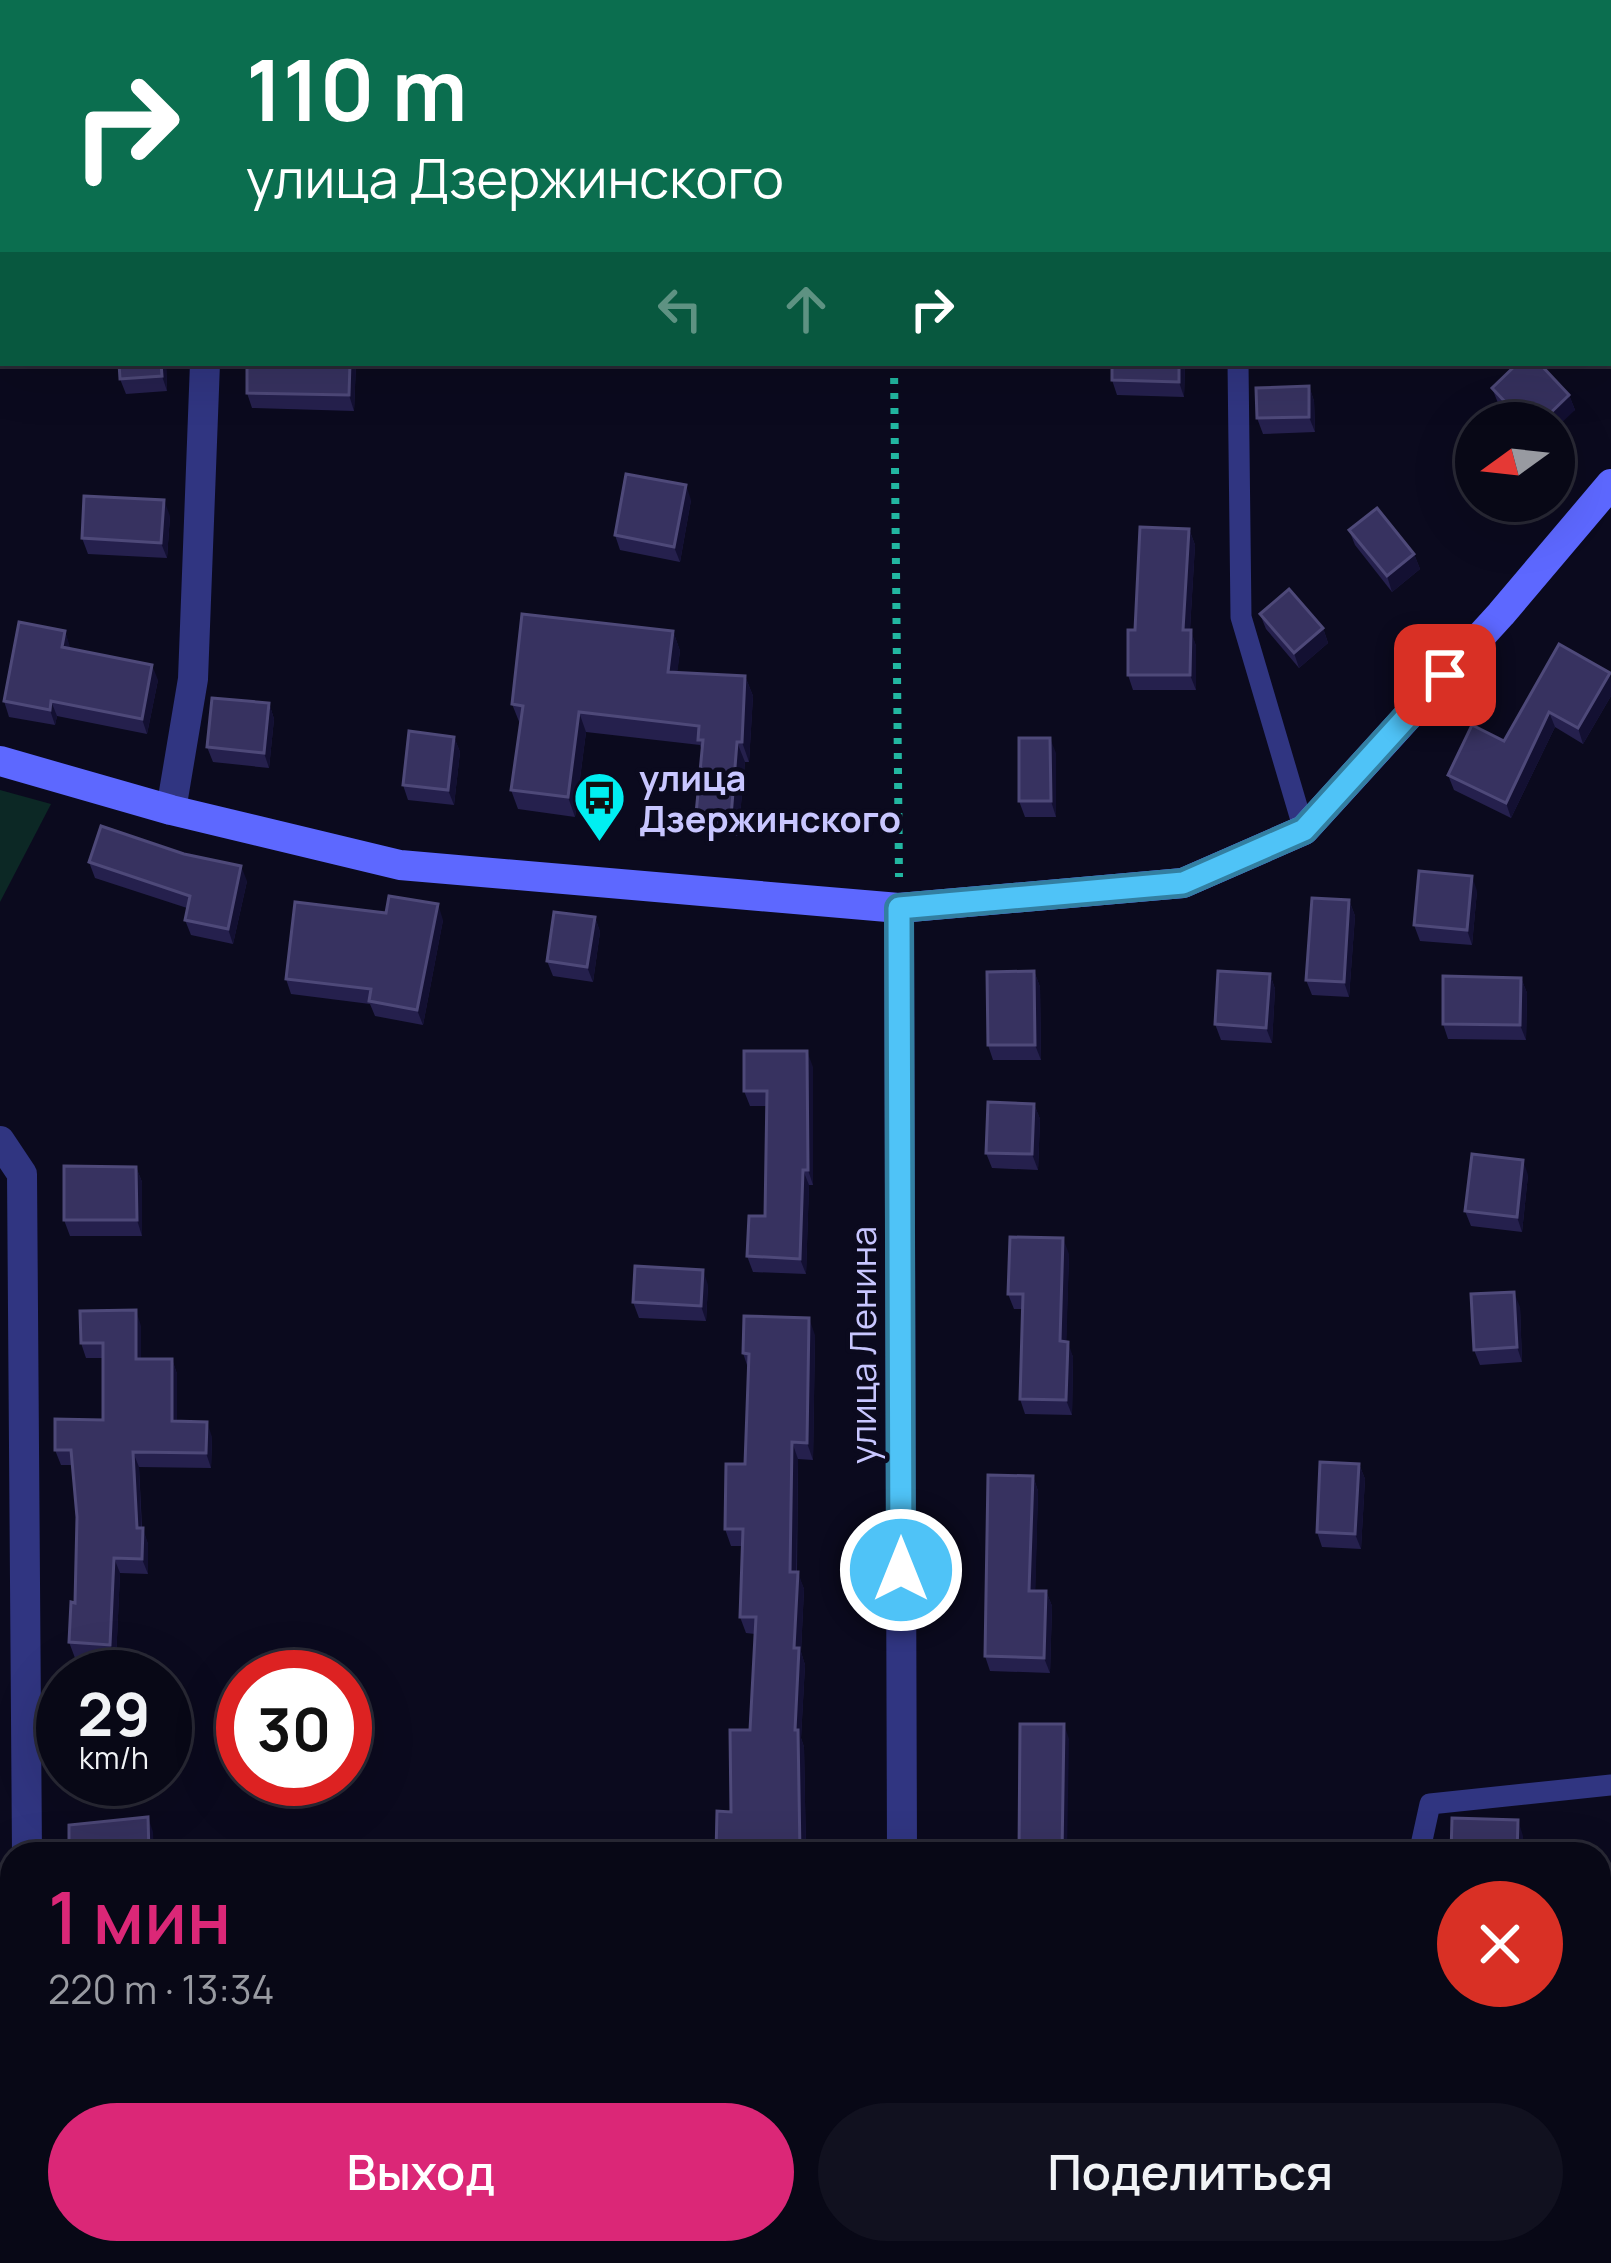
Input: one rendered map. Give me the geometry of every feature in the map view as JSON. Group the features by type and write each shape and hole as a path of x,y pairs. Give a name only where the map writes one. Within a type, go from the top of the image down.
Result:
{"street":[{"path":"171,810 193,679 206,366"},
{"path":"0,761 171,810 400,865 899,908 1183,883 1304,830 1501,614 1611,484"},
{"name":"улица Ленина","path":"899,908 902,1842"},
{"path":"0,1141 22,1174 26,1842"}],"lane":[{"path":"1238,366 1241,616 1304,830"},
{"path":"1422,1842 1430,1804 1611,1786"}],"path":[{"path":"894,366 899,908"}],"green space":[{"path":"0,790 51,804 0,902"}],"building":[{"path":"119,366 161,366 162,376 120,379"},
{"path":"247,366 350,366 349,395 247,393"},
{"path":"1112,366 1179,366 1179,382 1112,380"},
{"path":"1515,366 1542,366 1569,395 1562,402 1505,402 1492,388"},
{"path":"1309,386 1309,417 1257,418 1256,388"},
{"path":"626,474 686,485 674,547 615,535"},
{"path":"84,496 164,500 161,543 82,538"},
{"path":"1377,508 1414,554 1387,576 1349,530"},
{"path":"1140,527 1189,529 1183,630 1191,630 1190,675 1128,675 1128,630 1135,630"},
{"path":"1289,589 1323,628 1294,653 1260,614"},
{"path":"522,614 673,631 668,672 745,676 731,817 696,814 703,740 698,740 699,726 579,712 568,797 511,790 523,706 512,704"},
{"path":"19,622 65,631 62,647 152,665 142,719 51,701 50,710 4,701"},
{"path":"1559,644 1610,673 1578,728 1549,712 1506,803 1448,775 1472,725 1504,741"},
{"path":"212,698 269,703 264,753 207,747"},
{"path":"409,731 454,737 448,790 403,785"},
{"path":"1019,738 1050,738 1051,801 1019,801"},
{"path":"101,826 184,854 241,866 228,929 185,920 190,896 89,862"},
{"path":"1419,871 1472,876 1467,930 1414,925"},
{"path":"389,896 438,904 417,1010 369,1001 371,989 286,979 295,902 386,913"},
{"path":"1312,898 1349,900 1344,982 1306,980"},
{"path":"554,912 595,917 587,967 547,961"},
{"path":"1034,971 1035,1045 988,1045 987,972"},
{"path":"1218,971 1270,974 1266,1028 1215,1024"},
{"path":"1443,976 1521,978 1520,1025 1443,1024"},
{"path":"744,1051 807,1051 808,1170 803,1170 800,1259 747,1256 749,1216 765,1216 767,1091 744,1091"},
{"path":"988,1102 1034,1104 1032,1154 986,1153"},
{"path":"1472,1154 1523,1160 1517,1217 1465,1211"},
{"path":"64,1166 136,1167 137,1220 64,1220"},
{"path":"1010,1237 1063,1238 1060,1341 1068,1342 1066,1400 1020,1399 1023,1294 1008,1294"},
{"path":"635,1266 703,1270 701,1306 633,1302"},
{"path":"1514,1292 1517,1347 1474,1350 1471,1294"},
{"path":"136,1310 136,1359 172,1359 172,1421 207,1422 206,1453 133,1452 142,1559 114,1558 110,1645 69,1642 77,1517 71,1450 55,1450 55,1419 103,1420 103,1343 81,1343 80,1311"},
{"path":"744,1316 809,1318 807,1443 792,1442 790,1572 798,1572 794,1648 799,1648 795,1730 800,1842 716,1842 717,1811 731,1812 730,1730 750,1730 756,1617 740,1617 743,1529 725,1529 726,1464 745,1464 749,1354 743,1353"},
{"path":"1320,1462 1359,1464 1355,1534 1317,1532"},
{"path":"988,1475 1033,1476 1029,1591 1046,1591 1044,1658 985,1656"},
{"path":"1020,1724 1064,1724 1062,1842 1019,1842"},
{"path":"148,1817 149,1842 69,1842 69,1825"},
{"path":"1452,1818 1518,1820 1517,1842 1451,1842"}],"place":[{"name":"улица Дзержинского","path":"600,844"}],"route":[{"path":"901,1570 899,908 1183,883 1304,830 1445,675"}]}
